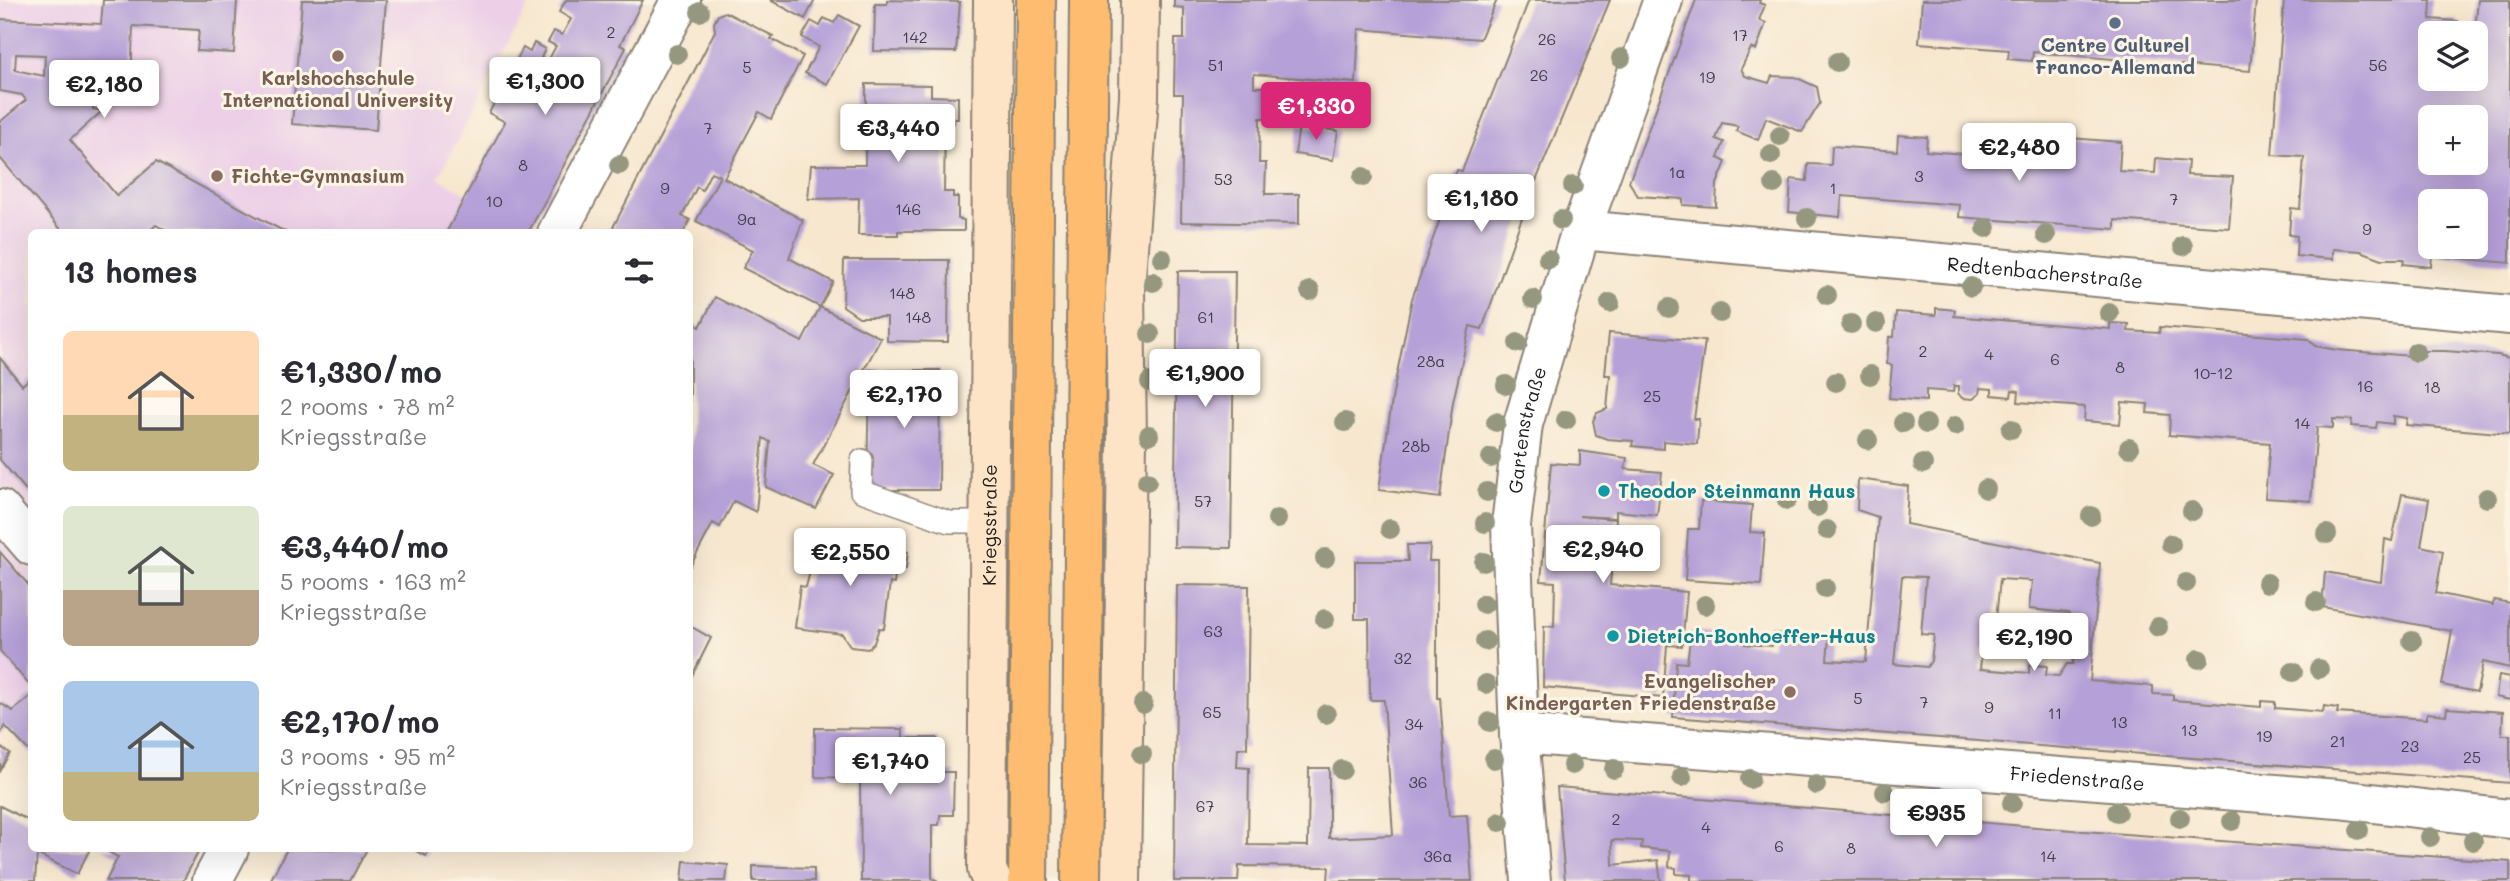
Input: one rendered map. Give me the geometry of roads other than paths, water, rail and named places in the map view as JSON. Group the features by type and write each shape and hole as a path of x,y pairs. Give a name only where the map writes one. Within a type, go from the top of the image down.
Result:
{"main road":[{"name":"Kriegsstraße","path":"992,881 987,870 993,0"},
{"path":"1028,881 1036,0"},
{"path":"1081,881 1089,0"},
{"path":"1121,881 1127,440 1125,290 1139,97 1140,0"}],"street":[{"path":"558,229 681,0"},
{"name":"Gartenstraße","path":"1531,881 1519,734 1511,525 1523,424 1581,230 1664,0"},
{"name":"Redtenbacherstraße","path":"1581,230 2510,315"},
{"path":"0,509 28,541"},
{"name":"Friedenstraße","path":"1519,734 2338,799 2510,819"},
{"path":"212,881 227,852"}],"lane":[{"path":"862,460 861,491 949,522 989,522"}],"place":[{"name":"Centre Culturel Franco-Allemand","path":"2115,23"},
{"name":"Karlshochschule International University","path":"338,56"},
{"name":"Fichte-Gymnasium","path":"217,176"},
{"name":"Theodor Steinmann Haus","path":"1604,491"},
{"name":"Dietrich-Bonhoeffer-Haus","path":"1613,636"},
{"name":"Evangelischer Kindergarten Friedenstraße","path":"1790,692"}]}
